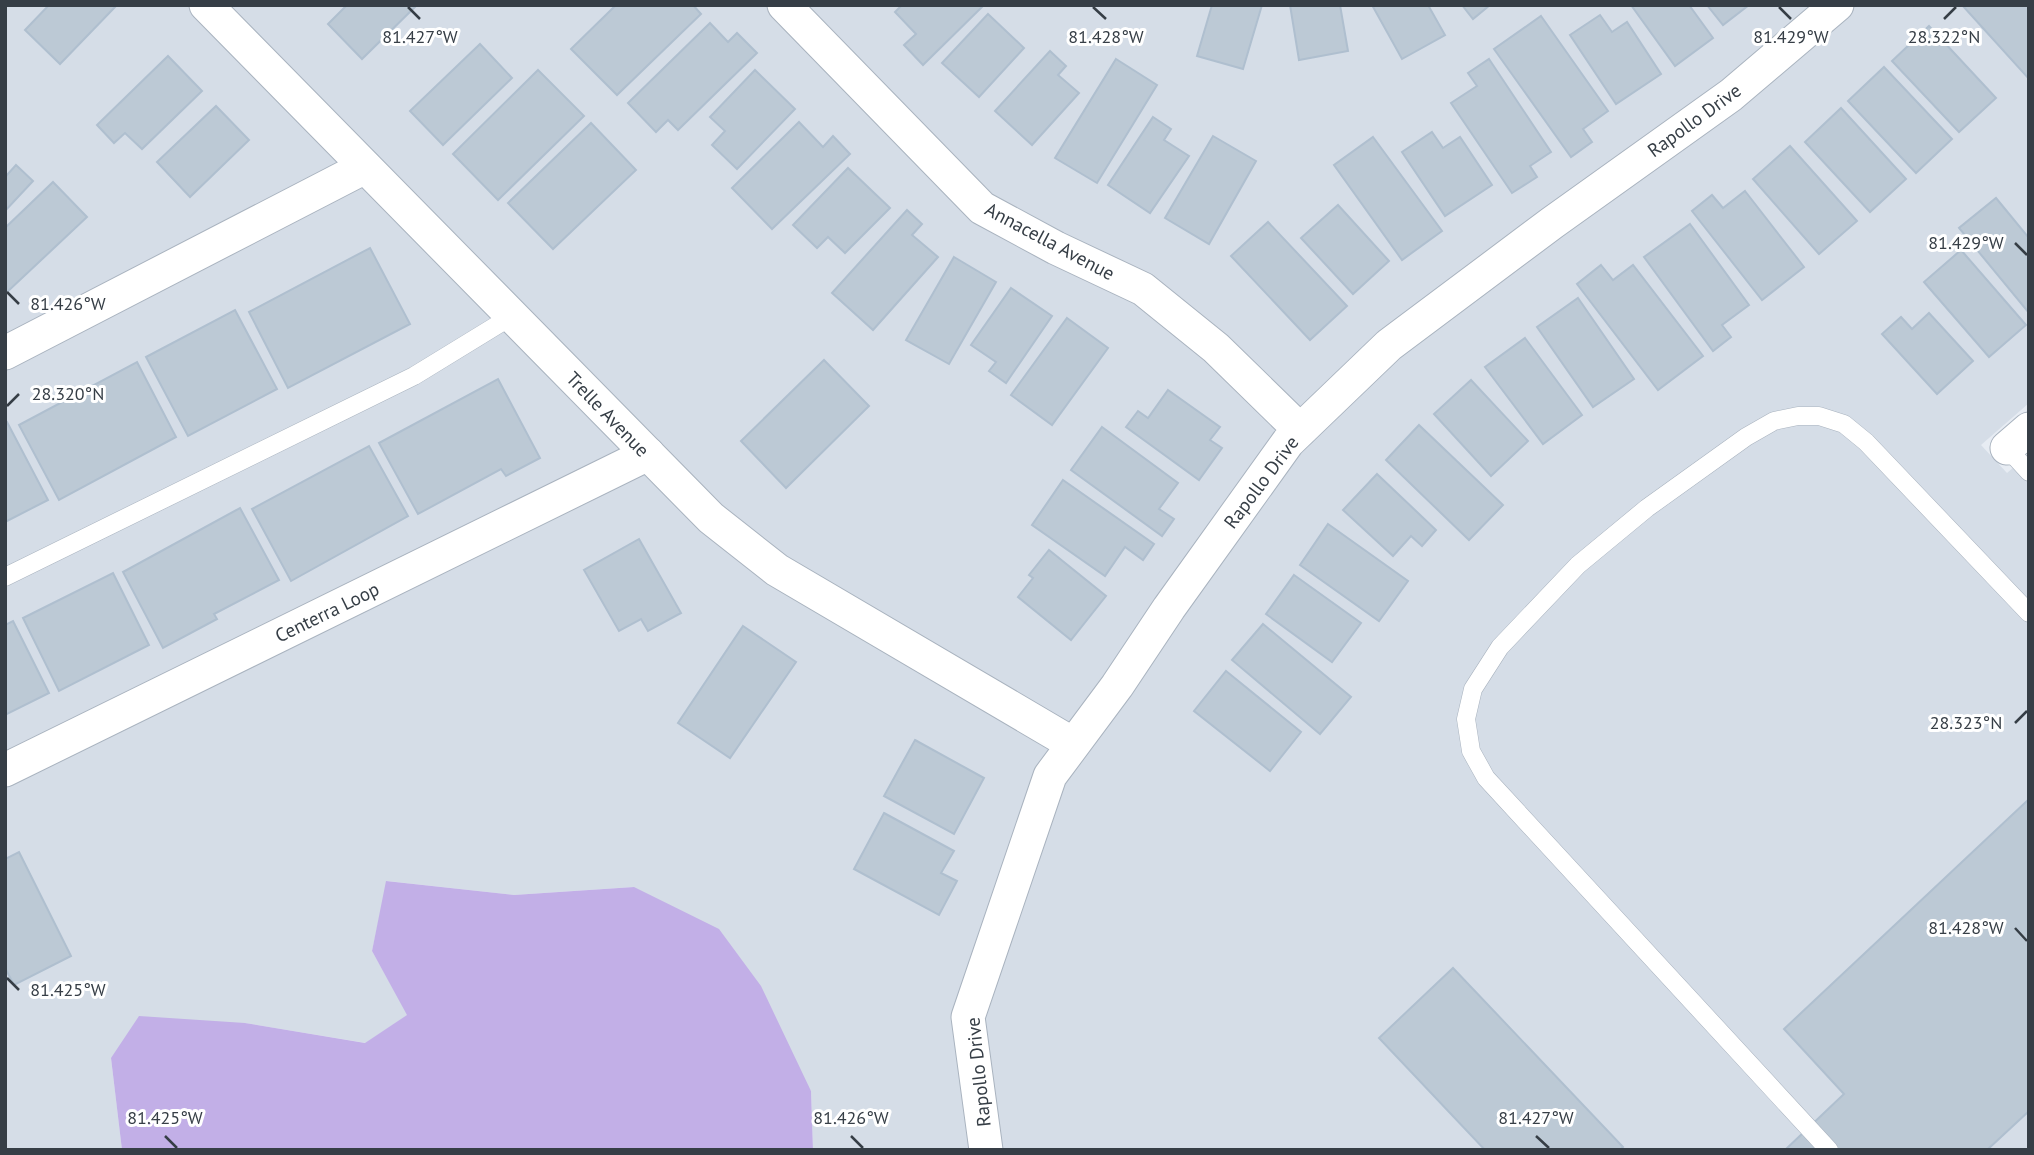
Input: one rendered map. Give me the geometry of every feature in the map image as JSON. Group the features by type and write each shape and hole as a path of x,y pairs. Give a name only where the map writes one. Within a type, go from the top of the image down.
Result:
{"street":[{"name":"Trelle Avenue","path":"206,5 711,519 777,570 1073,744"},
{"name":"Annacella Avenue","path":"783,5 982,208 1056,248 1143,289 1216,348 1300,430"},
{"name":"Rapollo Drive","path":"986,1150 968,1017 1050,776 1117,686 1169,608 1288,442 1389,345 1552,223 1731,95 1835,6"},
{"path":"5,353 365,167"},
{"name":"Centerra Loop","path":"5,770 648,454"}],"lane":[{"path":"5,577 414,376 512,316"},
{"path":"1829,1150 1486,778 1471,751 1466,719 1473,689 1500,647 1578,565 1647,508 1746,437 1774,421 1798,416 1819,416 1844,424 1867,442 2029,613"},
{"path":"2018,438 2029,472"}],"shaded area":[{"path":"5,5 2029,5 2029,403 1981,445 2007,473 2029,454 2029,1150 813,1150 811,1091 633,887 514,895 387,881 372,951 408,1015 366,1043 245,1023 111,1058 122,1150 5,1150"},
{"path":"386,881 514,895 634,887 719,929 761,986 811,1091 813,1150 122,1150 111,1058 139,1016 245,1023 365,1043 407,1015 372,951"}],"building":[{"path":"49,5 117,5 60,64 25,30"},
{"path":"347,5 417,5 362,59 328,24"},
{"path":"616,5 693,5 701,14 617,95 571,49"},
{"path":"902,5 984,5 923,65 904,45 916,34 895,12"},
{"path":"1212,5 1262,5 1243,69 1197,56"},
{"path":"1290,5 1340,5 1348,51 1299,60"},
{"path":"1372,5 1428,5 1445,35 1402,59"},
{"path":"1462,5 1490,5 1473,19"},
{"path":"1631,5 1689,5 1713,38 1675,66"},
{"path":"1707,5 1749,5 1723,25"},
{"path":"1962,5 2029,5 2029,79"},
{"path":"988,14 1024,48 979,97 942,63"},
{"path":"1600,15 1612,32 1627,22 1661,74 1616,104 1570,35"},
{"path":"1541,16 1608,111 1583,129 1592,142 1571,157 1494,49"},
{"path":"710,23 728,42 737,33 757,53 678,130 668,120 656,132 628,103"},
{"path":"1929,26 1996,98 1959,132 1892,61"},
{"path":"480,44 512,78 443,145 410,111"},
{"path":"1050,51 1066,66 1058,75 1079,93 1032,145 995,111"},
{"path":"168,56 202,91 142,149 125,133 114,143 97,125"},
{"path":"1116,59 1157,85 1097,183 1055,158"},
{"path":"1489,59 1551,152 1530,166 1537,177 1512,193 1451,103 1477,86 1468,73"},
{"path":"1884,67 1952,139 1916,173 1848,101"},
{"path":"538,70 584,116 498,200 453,154"},
{"path":"755,70 795,109 737,169 712,145 725,131 710,117"},
{"path":"216,106 249,140 190,197 157,162"},
{"path":"1841,108 1906,179 1870,212 1805,142"},
{"path":"1153,117 1171,129 1164,140 1189,156 1150,213 1108,185"},
{"path":"799,122 823,147 833,136 850,154 772,229 732,188"},
{"path":"591,123 636,170 553,249 508,203"},
{"path":"1432,132 1443,148 1460,137 1492,185 1445,216 1402,152"},
{"path":"1213,136 1256,161 1209,244 1165,218"},
{"path":"1373,137 1442,231 1402,260 1334,165"},
{"path":"1790,146 1857,221 1819,254 1753,179"},
{"path":"16,165 33,181 5,211 5,173 7,175"},
{"path":"848,168 890,208 845,253 828,237 817,248 793,225"},
{"path":"53,182 87,217 5,294 5,228"},
{"path":"1745,191 1804,267 1762,300 1692,211 1712,195 1723,208"},
{"path":"1996,198 2029,238 2029,313 1959,228"},
{"path":"1338,205 1389,261 1353,294 1301,238"},
{"path":"907,210 922,224 912,235 938,257 873,330 832,293"},
{"path":"1268,222 1347,306 1310,340 1231,256"},
{"path":"1690,224 1749,305 1722,325 1731,337 1713,351 1644,257"},
{"path":"370,248 410,324 288,388 249,312"},
{"path":"1961,250 2026,325 1989,357 1924,282"},
{"path":"954,257 996,282 949,364 906,340"},
{"path":"1601,265 1613,280 1633,265 1703,356 1658,390 1577,284"},
{"path":"1011,288 1052,316 1006,383 989,371 996,362 971,345"},
{"path":"1578,298 1634,379 1593,407 1537,327"},
{"path":"235,310 277,389 188,436 146,357"},
{"path":"1929,313 1973,361 1937,394 1882,334 1901,317 1912,329"},
{"path":"1067,318 1108,348 1052,425 1011,395"},
{"path":"1525,338 1582,415 1543,444 1485,367"},
{"path":"824,360 869,406 786,488 741,441"},
{"path":"137,362 176,437 59,500 19,425"},
{"path":"498,379 540,458 506,476 501,469 418,514 379,443"},
{"path":"1471,380 1528,441 1491,476 1434,414"},
{"path":"1168,390 1220,427 1210,440 1222,448 1199,480 1126,427 1138,411 1148,418"},
{"path":"7,422 48,500 5,522 5,423"},
{"path":"1419,425 1503,505 1469,540 1386,460"},
{"path":"1102,427 1178,483 1159,509 1174,519 1162,536 1071,470"},
{"path":"369,446 408,516 291,581 252,509"},
{"path":"1377,474 1436,530 1422,546 1411,536 1393,556 1343,510"},
{"path":"1063,480 1154,544 1143,560 1125,547 1105,576 1032,525"},
{"path":"240,508 279,580 214,614 217,619 163,648 123,572"},
{"path":"1328,524 1408,581 1379,621 1300,565"},
{"path":"639,539 681,613 648,631 641,619 619,631 584,570"},
{"path":"1049,550 1106,596 1071,640 1018,597 1033,578 1029,575"},
{"path":"113,573 149,645 59,691 23,618"},
{"path":"1294,575 1361,623 1332,662 1266,614"},
{"path":"13,621 49,693 5,715 5,625"},
{"path":"1263,624 1351,697 1320,734 1232,660"},
{"path":"743,626 796,662 730,758 678,723"},
{"path":"1226,671 1301,732 1270,771 1194,711"},
{"path":"915,740 984,778 954,834 884,796"},
{"path":"2029,799 2029,1111 1987,1150 1785,1150 1844,1094 1784,1029"},
{"path":"884,813 954,851 941,873 957,881 939,915 854,869"},
{"path":"19,852 71,956 14,985 5,968 5,859"},
{"path":"1453,968 1623,1147 1620,1150 1485,1150 1379,1038"}]}
